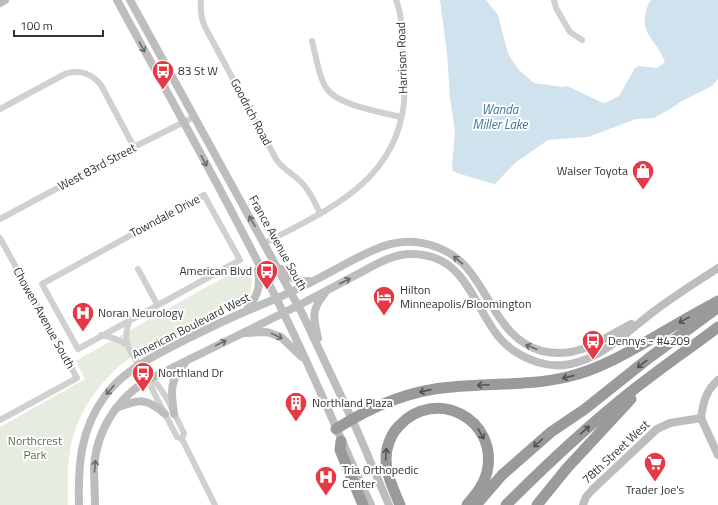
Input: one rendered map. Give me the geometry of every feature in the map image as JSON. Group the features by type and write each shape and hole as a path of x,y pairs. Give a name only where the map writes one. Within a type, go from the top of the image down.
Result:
{"highway":[{"path":"336,429 352,419 399,398 436,388 539,382 566,378 580,374 625,354 718,301"},
{"path":"476,505 502,475 551,432 585,409 649,358 718,308"},
{"path":"506,505 574,440 653,374 718,327"},
{"path":"537,505 567,468 653,374"},
{"path":"400,505 386,465 386,450 396,429 406,418 416,412 432,408 450,410 464,415 476,426 486,446 488,458 487,472 479,490 467,505"},
{"path":"341,440 340,450 363,505"}],"main road":[{"path":"0,3 5,0"},
{"path":"117,0 283,312 371,505"},
{"name":"France Avenue South","path":"130,0 298,305 352,419 389,505"},
{"path":"135,0 144,25"},
{"name":"American Boulevard West","path":"79,505 78,466 81,448 94,413 105,396 125,374 164,351 246,311 291,292 380,247 407,242 429,245 450,254 466,268 498,317 513,336 530,346 550,353 565,354 581,350 654,311"},
{"name":"American Boulevard West","path":"95,505 94,466 98,445 104,430 121,401 134,389 380,263 398,256 411,254 424,255 437,259 449,266 459,274 498,337 507,346 518,354 529,359 557,365 582,361 594,356 654,311 718,268"},
{"path":"246,311 259,291 260,281 256,262"},
{"path":"275,262 292,278 301,281 314,280"},
{"path":"321,352 314,315 316,304 328,290"},
{"path":"474,296 482,291"},
{"path":"242,333 267,332 281,338 305,359"},
{"path":"174,414 172,382 178,371 188,360"},
{"path":"718,380 707,392 701,418 718,455"},
{"path":"116,409 134,401 147,401 156,406 165,414"},
{"name":"78th Street West","path":"583,505 586,497 592,490 657,430 670,423 701,418"}],"street":[{"name":"Goodrich Road","path":"201,0 201,18 205,27 276,159 280,166 301,182 307,189 320,213"},
{"name":"Harrison Road","path":"264,243 348,196 364,183 387,153 396,135 403,104 404,79 402,22 400,10 396,0"},
{"path":"554,0 556,8 570,32 582,40"},
{"path":"312,41 325,88 332,95 349,103 401,117"},
{"path":"0,109 65,74 73,71 81,71 96,78 101,85 134,147"},
{"name":"West 83rd Street","path":"0,219 134,147 194,117"},
{"name":"Towndale Drive","path":"204,195 240,260 158,304 78,348 42,284 204,195"},
{"name":"Chowen Avenue South","path":"0,238 77,378 0,420"},
{"path":"138,269 158,304"},
{"path":"130,319 126,331 127,345 139,365 151,380 157,384 184,433 182,439"},
{"path":"101,335 118,339 127,345"},
{"path":"151,380 151,387 177,437 182,439 215,505"}],"green space":[{"name":"Northcrest Park","path":"247,265 252,280 250,293 238,304 132,357 122,364 95,392 82,414 73,438 68,464 68,505 0,505 0,427 85,379 76,361"}],"water":[{"name":"Wanda Miller Lake","path":"440,0 486,0 498,15 508,54 519,70 534,83 563,87 567,86 605,103 619,96 635,68 639,66 657,68 665,62 663,56 646,29 646,10 651,0 718,0 718,79 712,86 682,101 654,118 636,119 588,137 548,140 515,163 495,184 490,183 453,171 455,131 450,98 447,54"}],"place":[{"name":"83 St W","path":"163,90"},
{"name":"Walser Toyota","path":"643,190"},
{"name":"American Blvd","path":"267,290"},
{"name":"Hilton Minneapolis/Bloomington","path":"384,316"},
{"name":"Noran Neurology","path":"83,332"},
{"name":"Dennys - #4209","path":"593,360"},
{"name":"Northland Dr","path":"143,392"},
{"name":"Northland Plaza","path":"296,422"},
{"name":"Trader Joe's","path":"655,482"},
{"name":"Tria Orthopedic Center","path":"326,496"}]}
